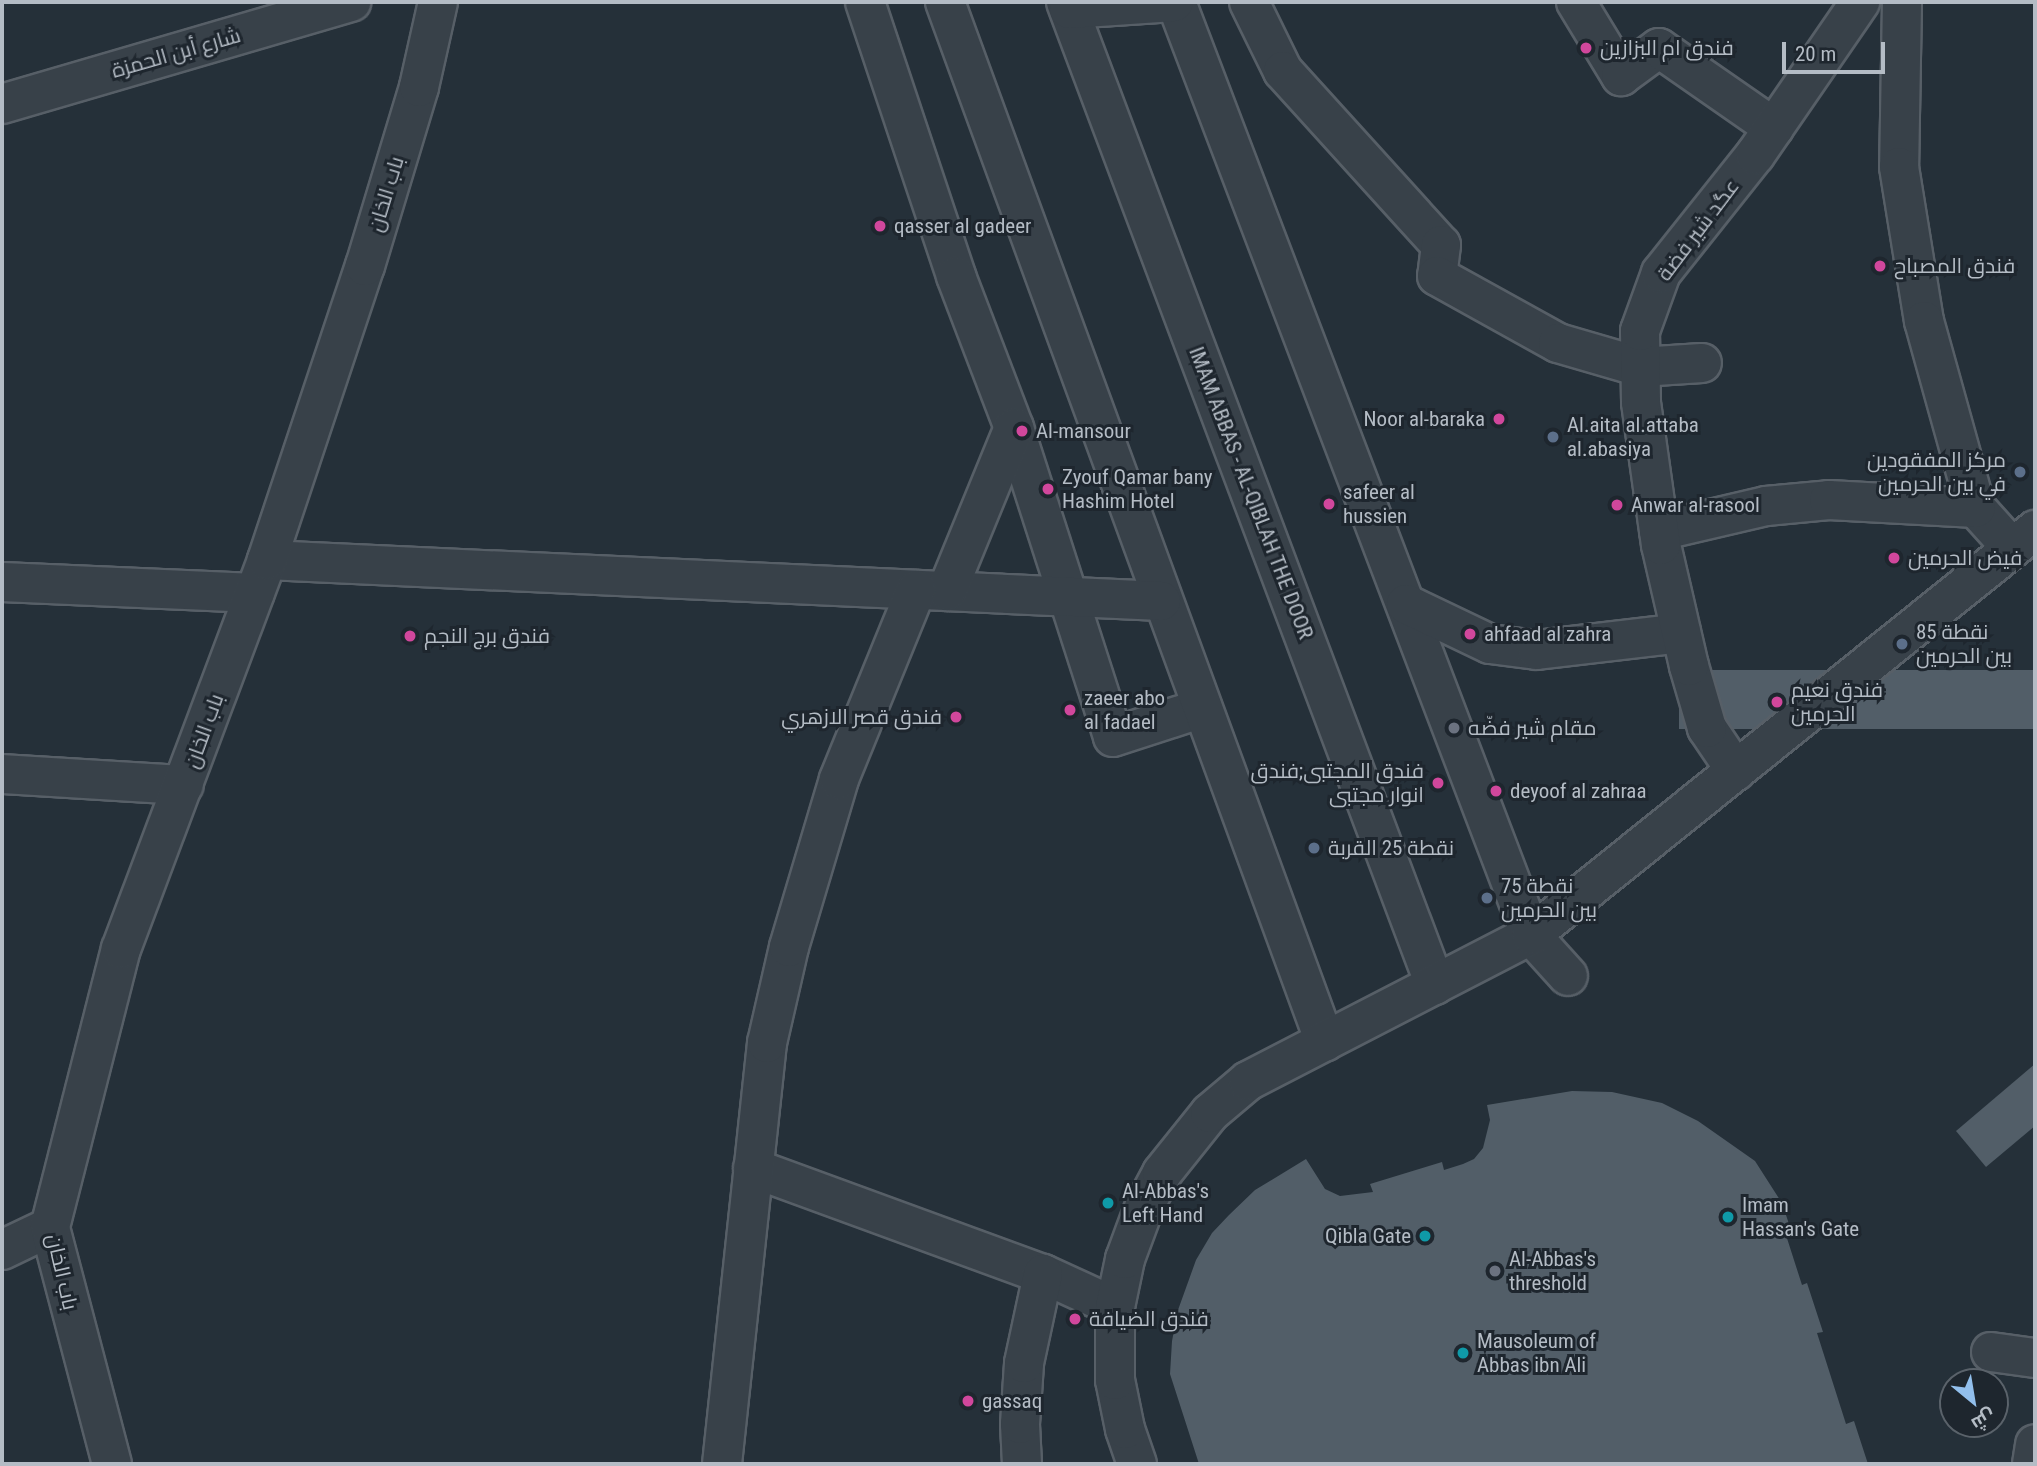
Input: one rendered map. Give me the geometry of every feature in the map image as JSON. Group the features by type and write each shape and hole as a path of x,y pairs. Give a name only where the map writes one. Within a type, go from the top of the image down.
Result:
{"street":[{"name":"شارع أبن الحمزة","path":"2,104 351,2"},
{"name":"باب الخان","path":"112,1464 50,1227 121,949 261,577 365,266 419,88 438,2"},
{"path":"865,2 956,276 1014,428 1113,737 1202,708"},
{"path":"945,2 1161,601 1325,1042"},
{"path":"1068,5 1175,2 1531,935 1567,976"},
{"path":"1250,2 1283,71 1441,245 1437,276 1558,343 1640,367 1702,363"},
{"path":"1576,2 1621,76 1659,48 1774,128"},
{"name":"عگد شير فضة","path":"1736,771 1707,728 1681,633 1659,531 1641,402 1640,331 1661,273 1774,128 1860,2"},
{"path":"1902,2 1899,167 1924,321 1976,508"},
{"name":"IMAM ABBAS - AL-QIBLAH THE DOOR","path":"1068,5 1435,985"},
{"path":"722,1464 767,1043 789,947 839,779 1014,428"},
{"path":"1137,1464 1125,1429 1115,1380 1115,1307 1133,1232 1162,1173 1185,1140 1210,1113 1248,1081 1531,935 2024,539 1976,508 1829,500 1766,506 1659,531"},
{"path":"2,582 261,577 931,591 1161,601"},
{"path":"1406,604 1490,644 1536,650 1681,633"},
{"path":"2,774 184,785"},
{"path":"753,1168 1043,1274 1115,1307"},
{"path":"2,1250 50,1227"},
{"path":"1022,1464 1020,1424 1024,1363 1043,1274"},
{"path":"1990,1352 2035,1358"},
{"path":"2032,1464 2035,1444"}],"building":[{"path":"1679,670 2035,670 2035,729 1679,729"},
{"path":"2035,1064 2035,1126 1986,1167 1956,1131"},
{"name":"Al-Abbas's threshold","path":"1572,1091 1612,1092 1662,1103 1698,1121 1755,1161 1782,1203 1791,1230 1785,1232 1802,1285 1807,1283 1823,1332 1817,1333 1846,1424 1854,1421 1868,1464 1199,1464 1170,1374 1172,1341 1178,1310 1196,1260 1212,1233 1229,1215 1255,1190 1306,1159 1325,1189 1340,1196 1373,1192 1370,1184 1442,1162 1444,1170 1463,1164 1474,1159 1483,1148 1490,1120 1487,1105"}],"place":[{"name":"فندق ام البزازين","path":"1586,48"},
{"name":"qasser al gadeer","path":"880,226"},
{"name":"فندق المصباح","path":"1880,266"},
{"name":"Noor al-baraka","path":"1499,419"},
{"name":"Al-mansour","path":"1022,431"},
{"name":"Al.aita al.attaba al.abasiya","path":"1553,437"},
{"name":"مركز المفقودين في بين الحرمين","path":"2020,472"},
{"name":"Zyouf Qamar bany Hashim Hotel","path":"1048,489"},
{"name":"safeer al hussien","path":"1329,504"},
{"name":"Anwar al-rasool","path":"1617,505"},
{"name":"فيض الحرمين","path":"1894,558"},
{"name":"ahfaad al zahra","path":"1470,634"},
{"name":"فندق برج النجم","path":"410,636"},
{"name":"نقطة 85 بين الحرمين","path":"1902,644"},
{"name":"فندق نعيم الحرمين","path":"1777,702"},
{"name":"zaeer abo al fadael","path":"1070,710"},
{"name":"فندق قصر الازهري","path":"956,717"},
{"name":"مقام شير فضّه","path":"1454,728"},
{"name":"فندق المجتبى;فندق انوار مجتبى","path":"1438,783"},
{"name":"deyoof al zahraa","path":"1496,791"},
{"name":"نقطة 25 القربة","path":"1314,848"},
{"name":"نقطة 75 بين الحرمين","path":"1487,898"},
{"name":"Al-Abbas's Left Hand","path":"1108,1203"},
{"name":"Imam Hassan's Gate","path":"1728,1217"},
{"name":"Qibla Gate","path":"1425,1236"},
{"name":"Al-Abbas's threshold","path":"1495,1271"},
{"name":"فندق الضيافة","path":"1075,1319"},
{"name":"Mausoleum of Abbas ibn Ali","path":"1463,1353"},
{"name":"gassaq","path":"968,1401"}]}
